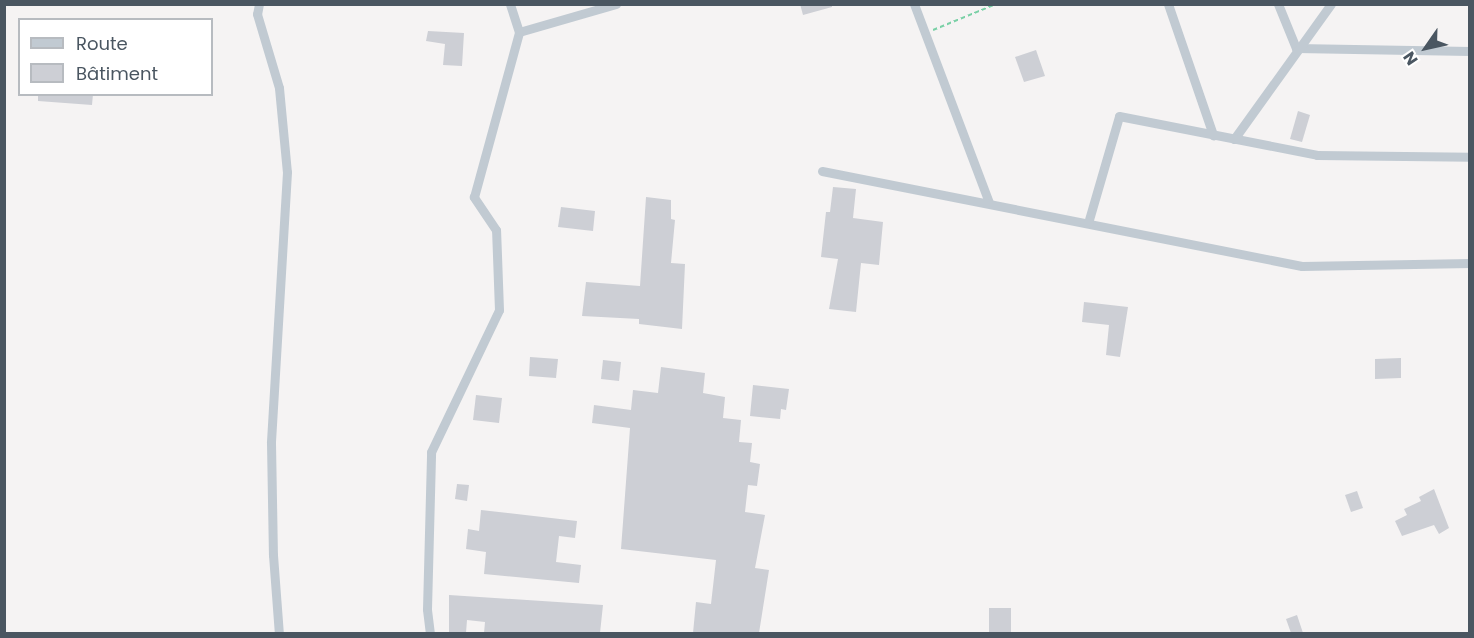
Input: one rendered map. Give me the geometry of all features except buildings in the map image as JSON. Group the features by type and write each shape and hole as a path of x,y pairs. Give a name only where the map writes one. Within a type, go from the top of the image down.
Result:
{"street":[{"path":"259,4 257,14 279,88 287,172 271,443 273,555 279,633"},
{"path":"430,633 427,609 431,452 499,310 496,230 474,197 519,32 510,4"},
{"path":"519,32 616,4"},
{"path":"914,4 922,34 989,203"},
{"path":"1168,4 1213,135"},
{"path":"1278,4 1296,48"},
{"path":"1234,140 1296,48 1330,4"},
{"path":"1296,48 1470,51"},
{"path":"1088,223 1119,116 1317,155 1470,157"},
{"path":"822,171 1302,266 1470,263"}],"path":[{"path":"922,34 996,4"}]}
